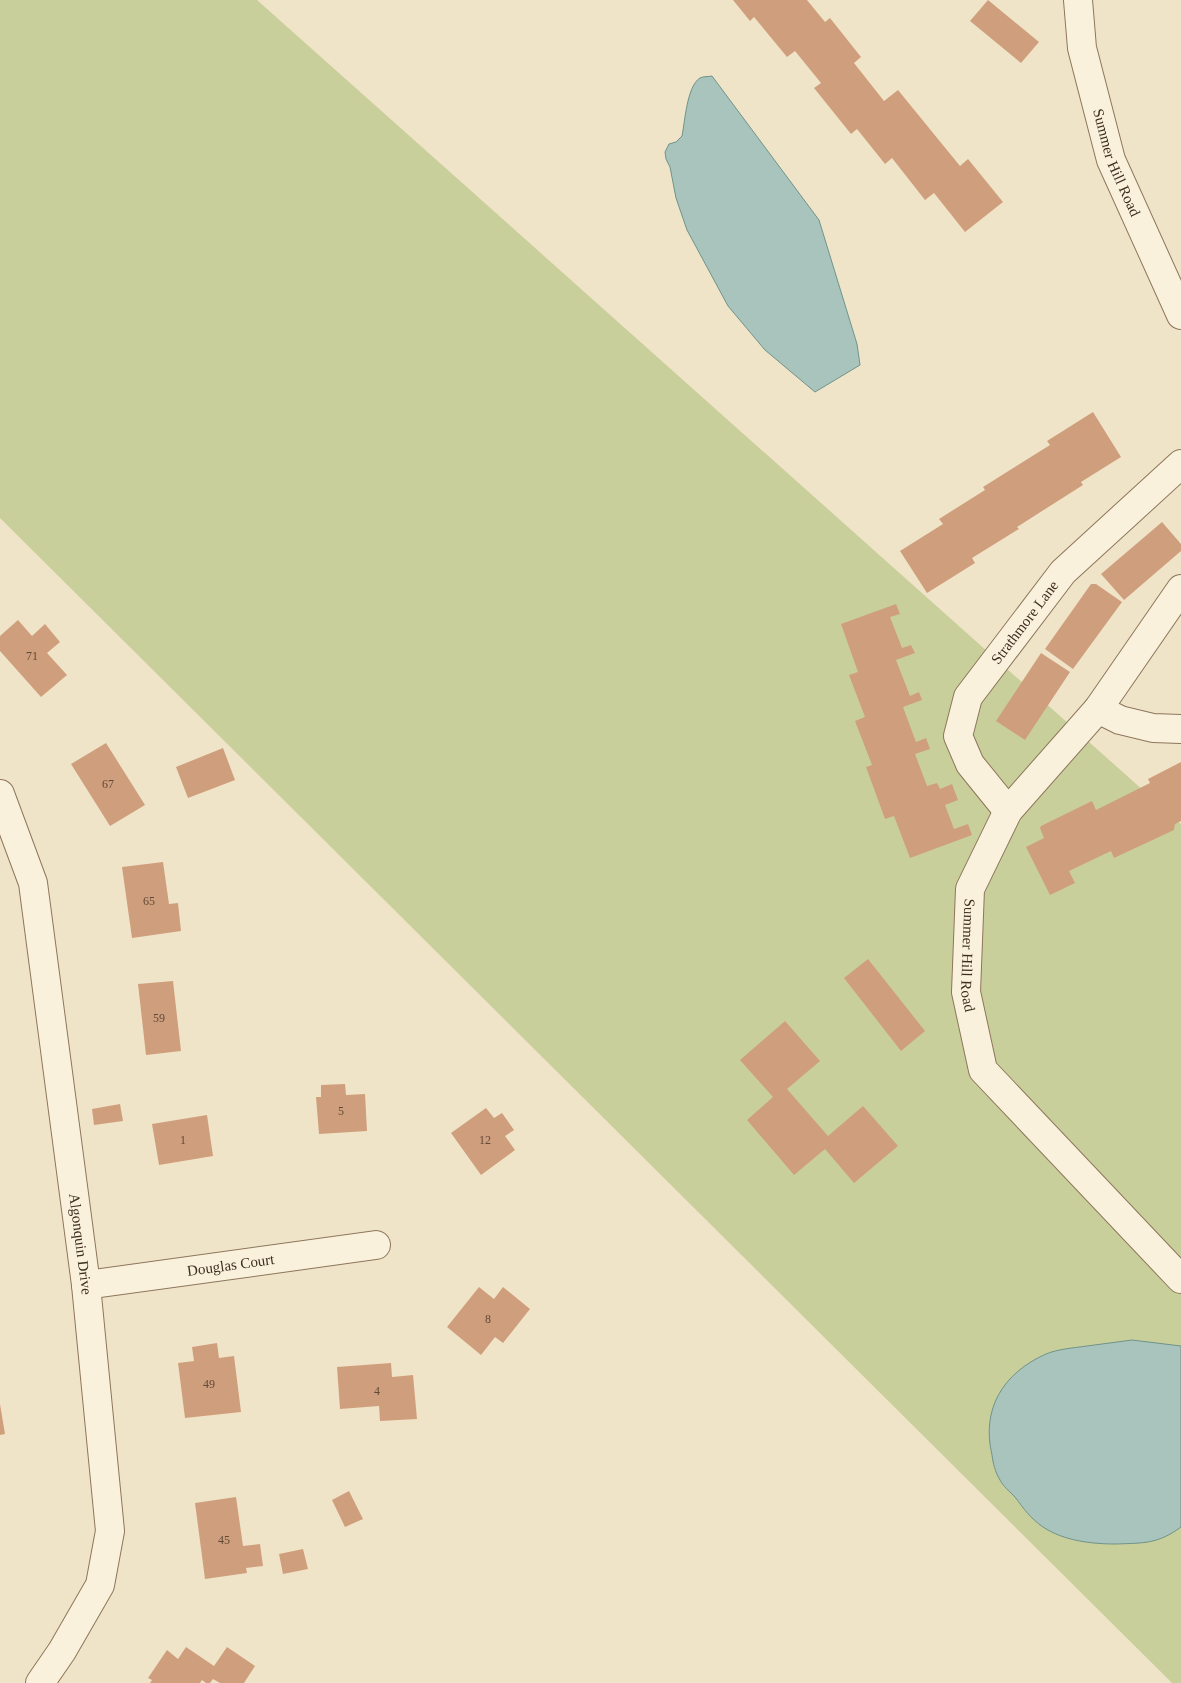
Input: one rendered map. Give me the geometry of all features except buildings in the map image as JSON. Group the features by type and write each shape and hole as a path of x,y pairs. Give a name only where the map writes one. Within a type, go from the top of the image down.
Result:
{"street":[{"name":"Summer Hill Road","path":"1078,0 1082,48 1111,160 1181,315"},
{"name":"Strathmore Lane","path":"1008,811 970,764 958,736 968,698 1063,572 1181,464"},
{"name":"Summer Hill Road","path":"1181,589 1098,709 1008,811 970,889 966,992 983,1070 1181,1279"},
{"path":"1098,709 1120,720 1153,728 1181,729"},
{"name":"Algonquin Drive","path":"0,794 33,883 86,1285 110,1531 100,1585 62,1652 40,1683"},
{"name":"Douglas Court","path":"86,1285 376,1245"}],"green space":[{"path":"0,0 257,0 1181,824 1181,1683 1172,1683 0,518"}],"water":[{"path":"712,76 819,220 857,344 860,365 815,392 765,350 728,306 687,230 676,198 665,152 669,144 676,142 682,136 692,88 700,78"},
{"path":"1132,1340 1181,1346 1181,1527 1165,1537 1150,1542 1097,1543 1078,1541 1060,1536 1034,1520 998,1477 989,1438 993,1408 1007,1382 1018,1371 1046,1354 1066,1349"}]}
